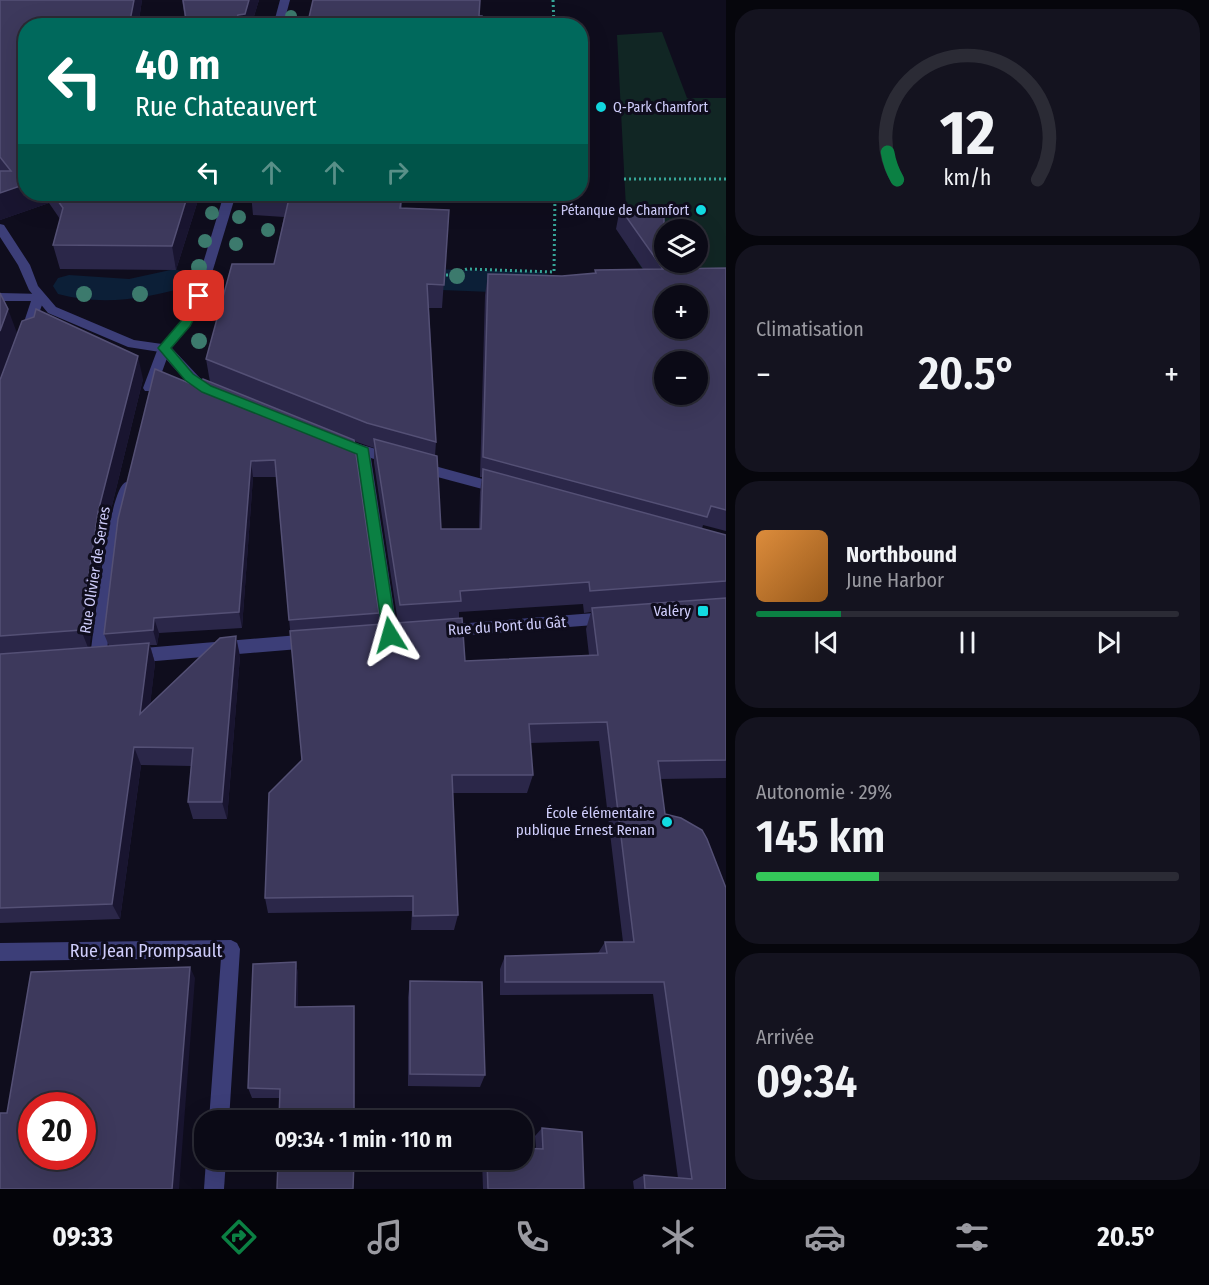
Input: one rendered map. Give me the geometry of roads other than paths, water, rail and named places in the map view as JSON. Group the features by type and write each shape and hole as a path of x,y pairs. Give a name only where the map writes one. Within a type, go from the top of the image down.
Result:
{"street":[{"path":"280,18 285,0"},
{"path":"148,397 154,370 164,348 186,323 199,296 228,201"},
{"path":"0,228 24,265 39,297 52,310 132,344 164,348 189,377 207,389 237,402"},
{"path":"0,297 39,297"},
{"path":"20,349 39,297"},
{"path":"319,435 363,452 512,493"},
{"path":"363,452 390,635"},
{"name":"Rue Olivier de Serres","path":"129,478 114,535 104,658 331,640"},
{"name":"Rue du Pont du Gât","path":"425,632 622,617"},
{"name":"Rue Jean Prompsault","path":"0,952 231,949 220,1110"},
{"path":"214,1189 215,1170"}],"waterway":[{"path":"392,278 541,283"},
{"path":"69,286 129,290 175,280"}],"place":[{"name":"Q-Park Chamfort","path":"601,107"},
{"name":"Pétanque de Chamfort","path":"701,210"},
{"name":"Valéry","path":"703,611"},
{"name":"École élémentaire publique Ernest Renan","path":"667,822"}]}
